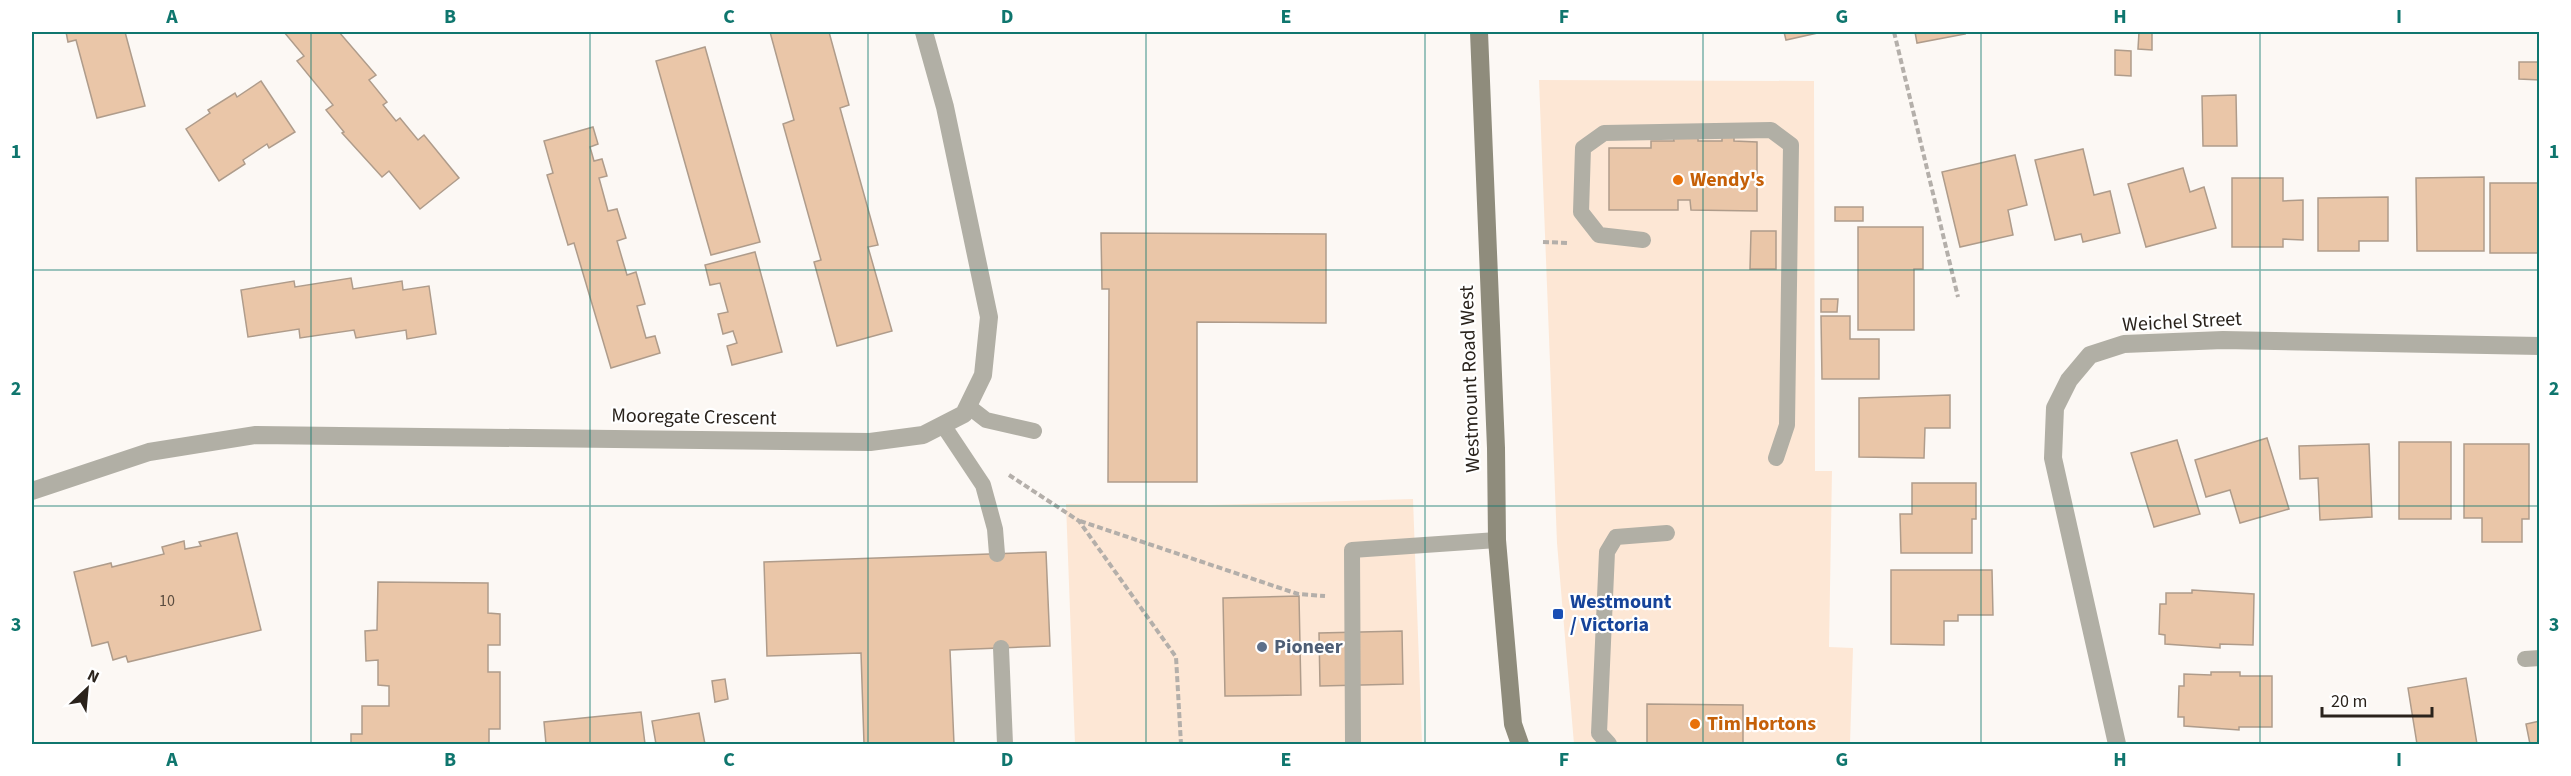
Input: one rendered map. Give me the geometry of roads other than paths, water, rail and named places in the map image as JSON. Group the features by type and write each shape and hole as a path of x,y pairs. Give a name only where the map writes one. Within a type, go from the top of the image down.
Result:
{"main road":[{"name":"Westmount Road West","path":"1479,32 1496,448 1497,540 1513,724 1520,744"},
{"name":"Westmount Road West","path":"1508,744 1513,724"}],"street":[{"name":"Mooregate Crescent","path":"32,491 149,452 256,435 870,442 924,435 964,414 983,375 989,317 945,107 924,32"},
{"name":"Weichel Street","path":"2117,744 2053,458 2055,408 2069,380 2090,356 2124,344 2223,340 2540,346"}],"lane":[{"path":"1643,240 1599,235 1581,212 1583,148 1604,133 1771,130 1791,145 1787,425 1776,458"},
{"path":"968,406 986,420 1034,431"},
{"path":"943,425 983,485 995,529 997,554"},
{"path":"1609,744 1599,733 1606,552 1616,537 1667,533"},
{"path":"1353,744 1352,550 1497,540"},
{"path":"1001,648 1005,744"}],"place":[{"name":"Wendy's","path":"1678,180"},
{"name":"Westmount / Victoria","path":"1558,614"},
{"name":"Pioneer","path":"1262,647"},
{"name":"Tim Hortons","path":"1695,724"}]}
